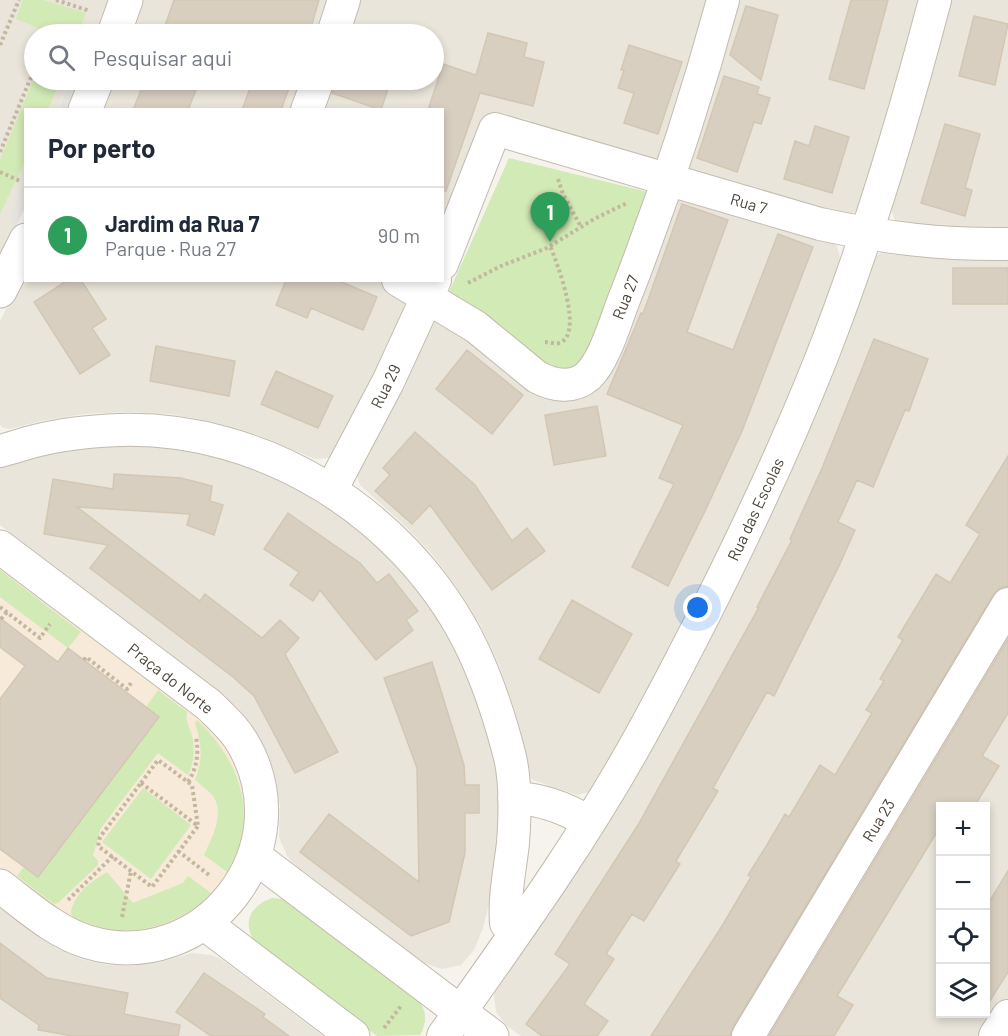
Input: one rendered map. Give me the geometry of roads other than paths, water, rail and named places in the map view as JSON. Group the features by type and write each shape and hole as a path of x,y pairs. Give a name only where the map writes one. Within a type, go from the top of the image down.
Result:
{"street":[{"path":"118,24 126,0"},
{"path":"336,24 344,0"},
{"name":"Rua 27","path":"405,282 431,289 537,377 548,383 560,386 580,381 592,372 598,363 637,266 669,179 723,0"},
{"name":"Rua das Escolas","path":"452,1024 517,931 588,822 651,716 742,540 821,358 866,234 893,151 935,0"},
{"path":"86,108 93,90"},
{"path":"308,108 314,90"},
{"name":"Rua 7","path":"444,259 495,129 820,224 920,242 1008,244"},
{"path":"0,291 24,244"},
{"name":"Rua 29","path":"331,490 356,447 431,289"},
{"path":"0,451 37,440 79,433 121,430 164,432 206,438 246,449 286,465 331,490 391,536 420,567 445,601 462,628 484,676 510,758 514,798 513,841 505,907 507,923 517,931"},
{"name":"Praça do Norte","path":"0,547 208,705 227,722 242,742 253,764 260,789 262,814 260,838 241,885 226,904 204,923 188,933 163,943 138,947 113,947 89,942 66,933 44,920 0,886"},
{"name":"Rua 23","path":"748,1036 1008,604"},
{"path":"514,798 531,799 573,812 588,822"},
{"path":"254,856 452,1024 492,1036"},
{"path":"204,923 352,1036"},
{"path":"995,1036 1008,1016"}],"place":[{"name":"Jardim da Rua 7","path":"550,242"}]}
